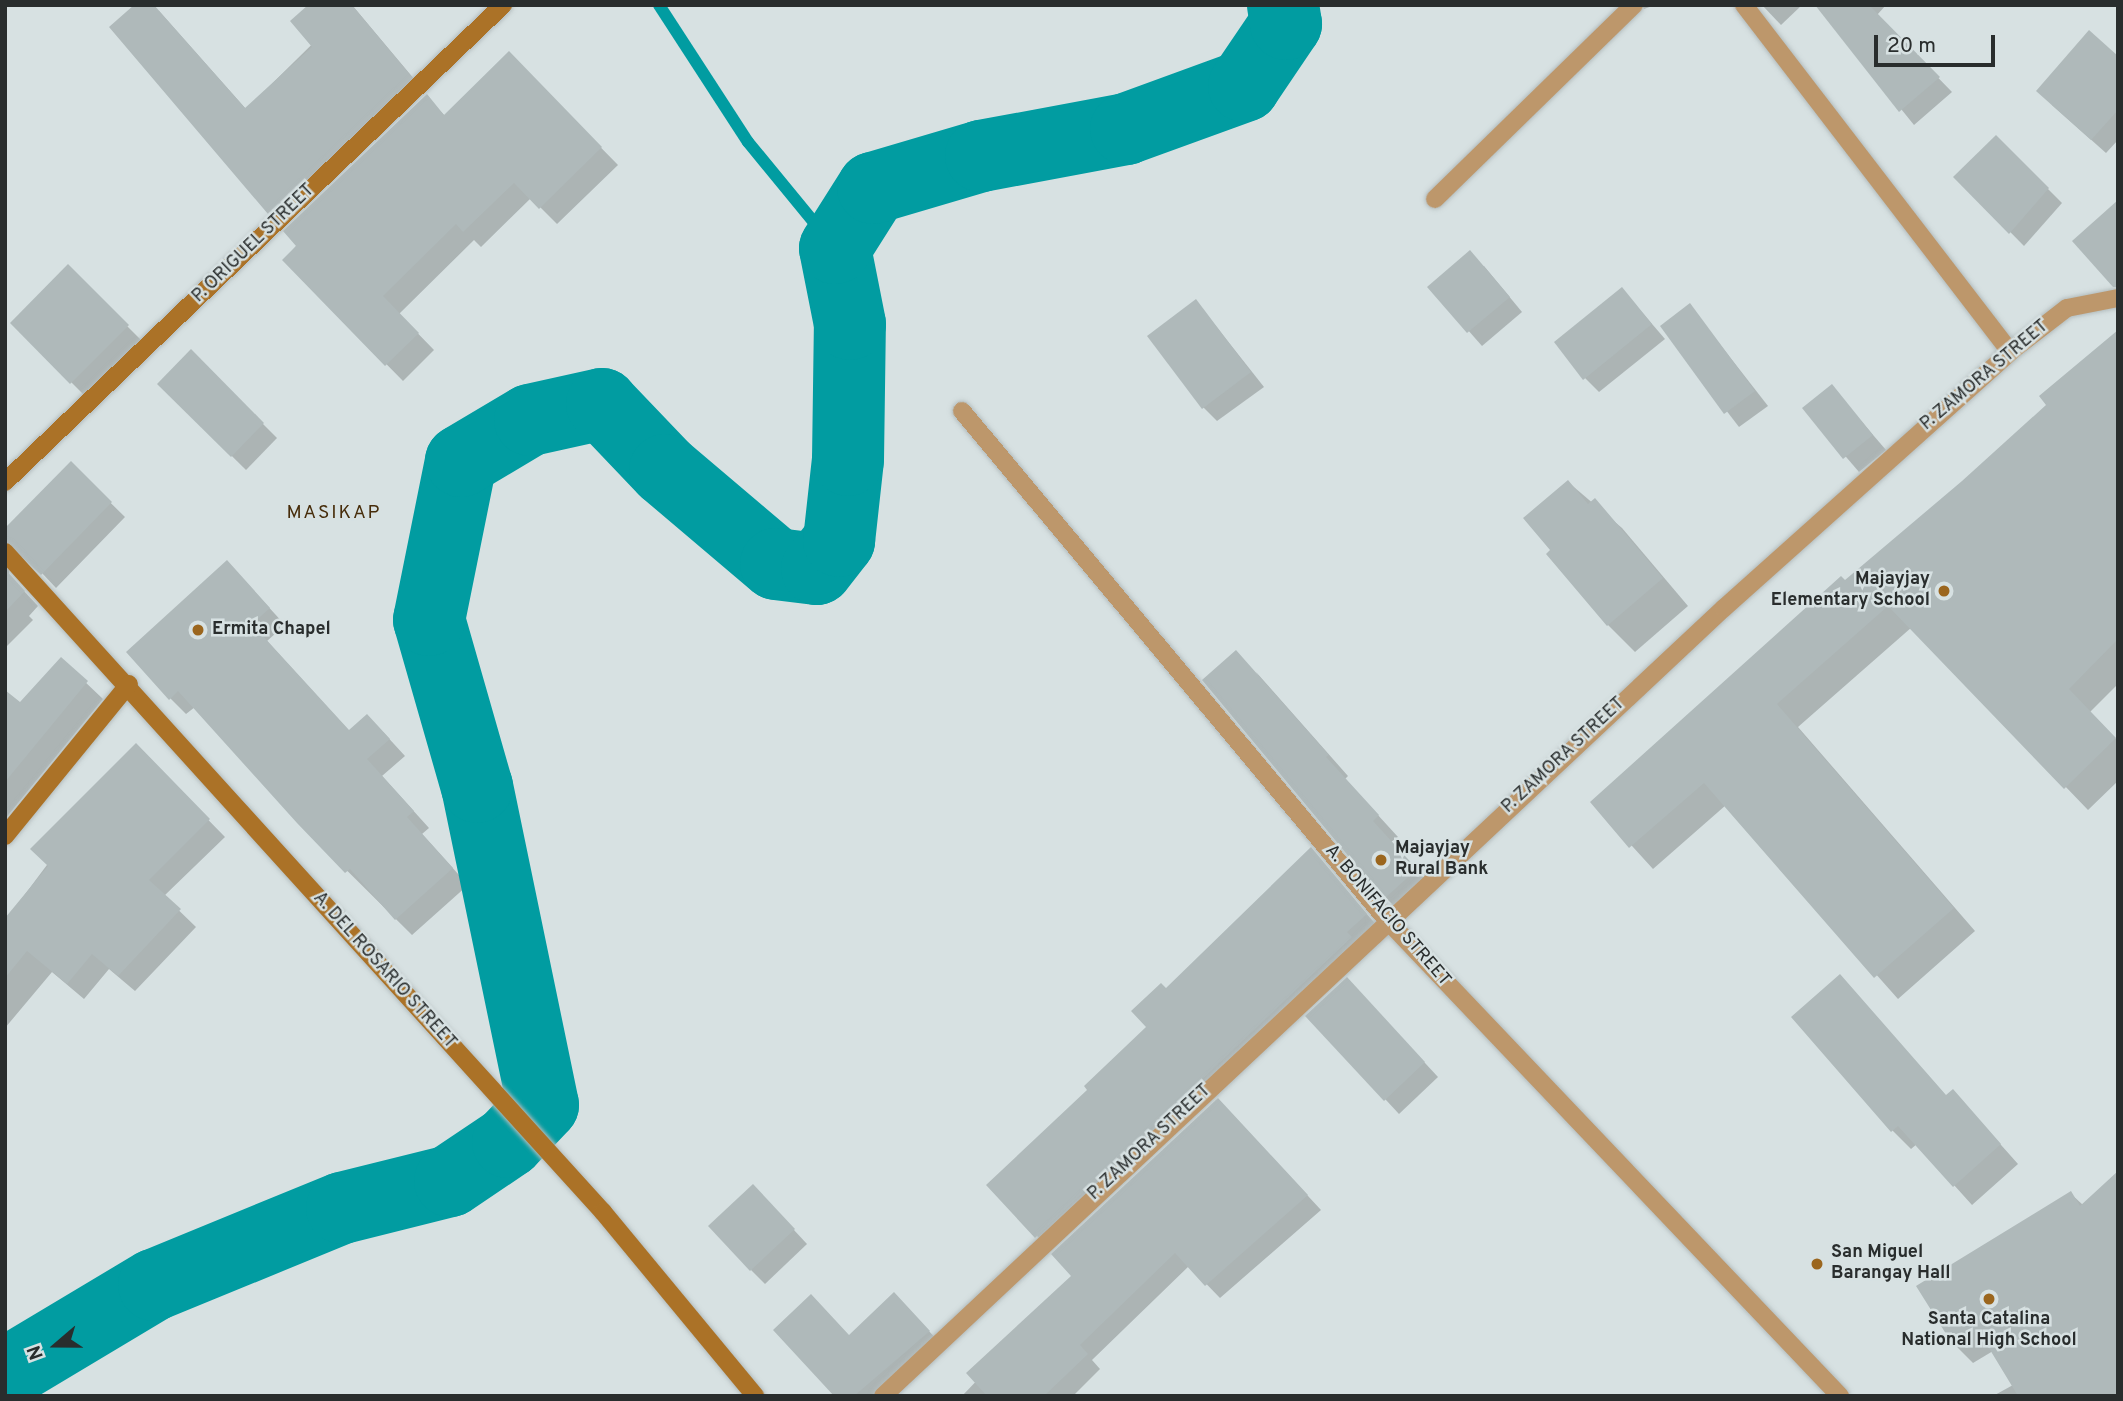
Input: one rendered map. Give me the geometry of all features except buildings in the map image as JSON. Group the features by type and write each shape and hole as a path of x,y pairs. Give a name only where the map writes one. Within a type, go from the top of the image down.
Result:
{"main road":[{"name":"P. ORIGUEL STREET","path":"5,482 502,5"},
{"name":"A. DEL ROSARIO STREET","path":"5,552 128,684 409,1000 603,1212 755,1396"},
{"path":"5,836 128,684"}],"street":[{"path":"1435,199 1634,5"},
{"path":"1744,5 2010,352"},
{"name":"P. ZAMORA STREET","path":"883,1396 1387,920 1724,608 2010,352 2067,308 2118,298"},
{"name":"A. BONIFACIO STREET","path":"962,411 1387,920 1840,1396"}],"waterway":[{"path":"659,5 748,142 835,248"},
{"path":"5,1374 154,1285 342,1208 450,1181 508,1142 543,1105 477,787 429,620 461,461 530,420 602,404 665,470 776,564 817,569 839,541 848,460 850,324 835,248 873,188 981,156 1126,129 1244,86 1286,24 1283,5"}],"place":[{"name":"Majayjay Elementary School","path":"1944,591"},
{"name":"Ermita Chapel","path":"198,630"},
{"name":"Majayjay Rural Bank","path":"1381,860"},
{"name":"San Miguel Barangay Hall","path":"1817,1264"},
{"name":"Santa Catalina National High School","path":"1989,1299"}],"district":[{"name":"MASIKAP","path":"334,514"}]}
